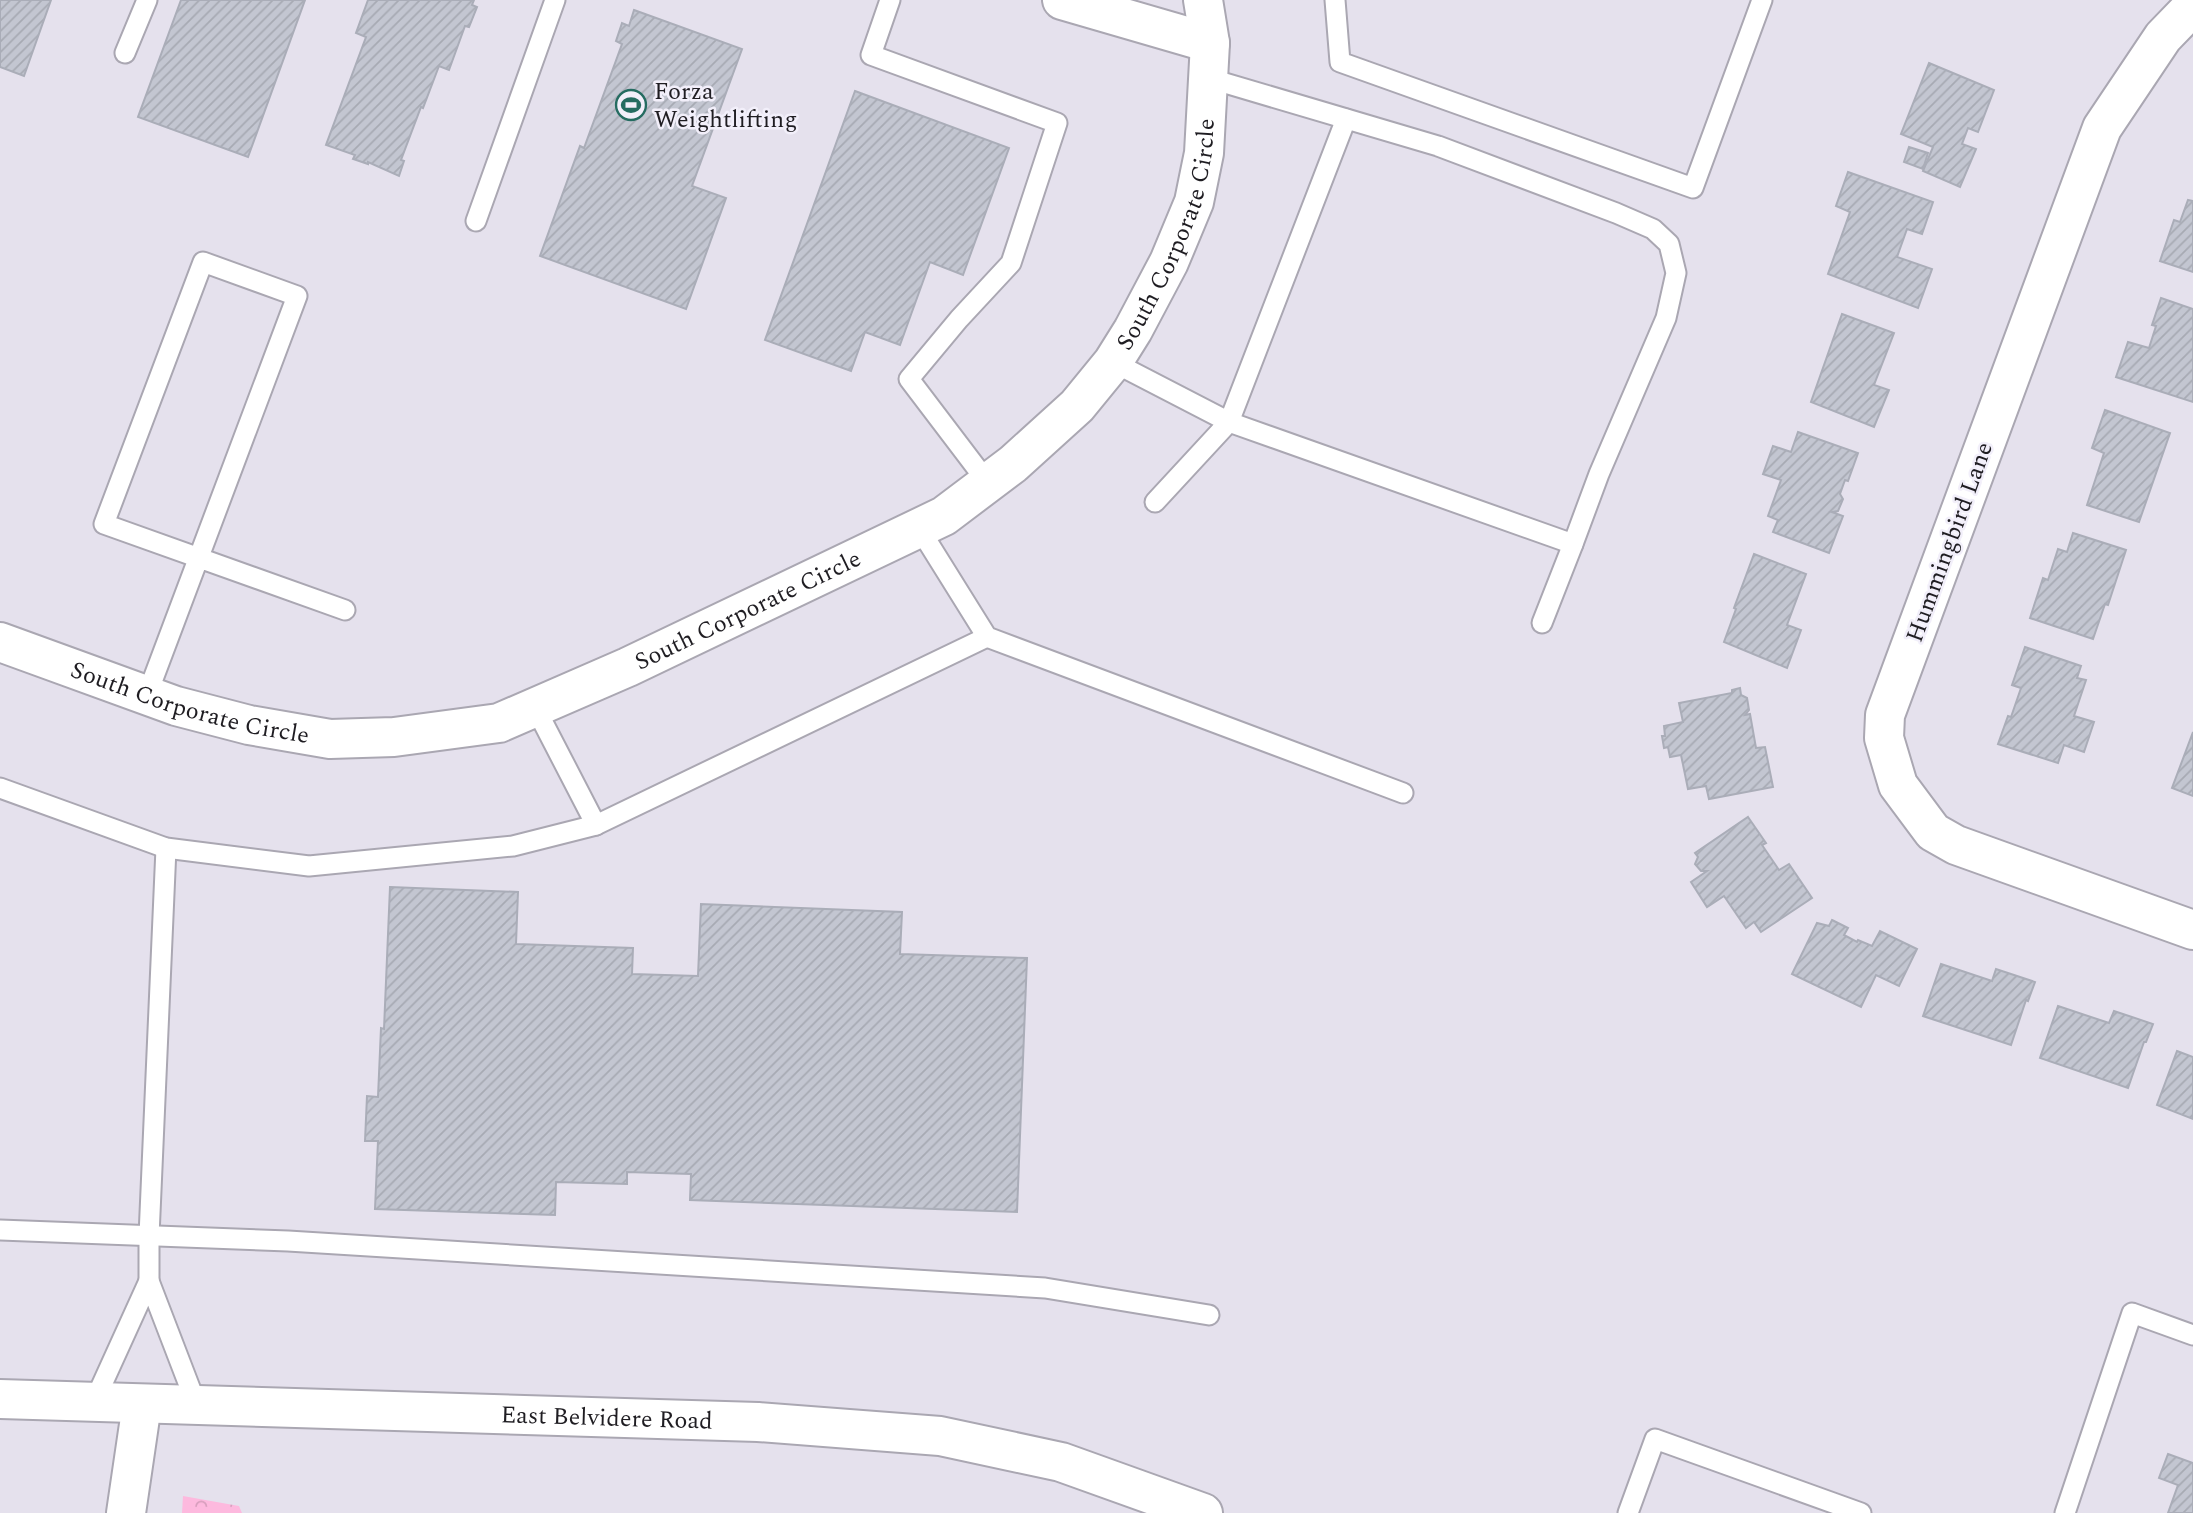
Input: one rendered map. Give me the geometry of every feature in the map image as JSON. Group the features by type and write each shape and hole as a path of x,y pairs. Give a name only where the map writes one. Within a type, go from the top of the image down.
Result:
{"street":[{"path":"1062,0 1209,61"},
{"name":"South Corporate Circle","path":"0,642 176,706 249,725 330,739 394,737 499,723 628,667 944,516 1013,464 1077,406 1133,330 1169,262 1194,202 1204,153 1209,61 1202,0"},
{"name":"Hummingbird Lane","path":"2193,6 2163,37 2102,128 1885,715 1884,738 1898,785 1933,832 1956,845 2193,930"},
{"name":"East Belvidere Road","path":"0,1399 758,1422 940,1436 1061,1462 1203,1513"},
{"path":"126,1513 142,1404"}],"lane":[{"path":"125,53 146,0"},
{"path":"476,221 555,0"},
{"path":"890,0 871,55 1057,123 1011,263 909,379 988,483"},
{"path":"1335,0 1340,62 1693,188 1762,0"},
{"path":"1209,61 1346,119 1438,146 1616,213 1653,229 1670,244 1676,273 1665,318 1599,474 1542,623"},
{"path":"1155,502 1229,422 1346,119"},
{"path":"147,695 198,559 297,296 203,262 104,524 198,559 345,610"},
{"path":"1112,362 1229,422 1573,544"},
{"path":"919,528 987,637 1403,793"},
{"path":"0,788 166,848 309,866 513,846 596,825 987,637"},
{"path":"535,707 596,825"},
{"path":"166,848 149,1281 197,1406"},
{"path":"0,1230 288,1241 1045,1288 1209,1315"},
{"path":"94,1402 149,1281"},
{"path":"2066,1513 2132,1313 2193,1335"},
{"path":"1628,1513 1655,1439 1861,1513"}],"green space":[{"path":"183,1496 239,1506 242,1513 182,1513"}],"building":[{"path":"0,0 51,0 24,76 0,67"},
{"path":"181,0 305,0 248,157 138,117"},
{"path":"368,0 474,0 472,5 477,7 469,27 465,26 449,70 439,66 401,160 404,161 399,176 368,162 353,159 355,155 326,145 366,37 356,33"},
{"path":"634,10 742,49 692,186 726,198 686,309 540,256 580,146 584,148 622,44 616,41 622,23 629,26"},
{"path":"1929,63 1994,90 1978,132 1968,128 1962,144 1976,149 1960,187 1923,171 1933,147 1901,134"},
{"path":"855,91 1009,148 963,275 930,262 900,345 865,332 851,371 765,340"},
{"path":"1909,147 1928,153 1923,169 1904,162"},
{"path":"1848,172 1933,202 1922,234 1907,229 1897,257 1932,269 1918,308 1828,274 1850,212 1836,206"},
{"path":"2188,200 2193,201 2193,272 2160,261 2174,220 2180,222"},
{"path":"2161,298 2193,309 2193,402 2116,377 2128,342 2149,348 2156,326 2152,325"},
{"path":"1842,314 1894,333 1874,385 1889,390 1874,427 1811,402"},
{"path":"2105,410 2170,433 2139,522 2087,505 2104,453 2092,448"},
{"path":"1798,432 1858,453 1840,494 1843,499 1838,511 1832,512 1843,516 1829,553 1773,532 1778,520 1768,516 1781,480 1763,474 1773,446 1791,452"},
{"path":"2073,533 2126,550 2108,605 2105,604 2093,639 2030,618 2043,578 2048,580 2058,549 2067,552"},
{"path":"1754,554 1806,574 1787,625 1801,630 1787,668 1724,642"},
{"path":"2025,647 2081,666 2077,678 2086,680 2074,716 2094,722 2084,752 2064,745 2058,763 1998,744 2021,688 2012,685"},
{"path":"1740,688 1741,695 1747,698 1749,710 1745,715 1750,714 1756,748 1765,747 1773,787 1709,799 1706,786 1688,789 1681,755 1670,757 1668,747 1664,748 1664,726 1683,722 1679,703 1732,693 1732,690"},
{"path":"2193,732 2193,796 2172,788"},
{"path":"1748,817 1766,843 1762,845 1779,870 1789,864 1812,898 1761,932 1754,922 1746,928 1724,896 1707,907 1691,882 1707,871 1701,871 1695,864 1698,857 1695,853"},
{"path":"390,887 518,892 516,944 633,948 632,974 698,976 701,904 902,912 900,954 1027,958 1017,1212 690,1200 691,1174 627,1172 627,1184 556,1182 555,1215 375,1209 378,1141 365,1141 367,1096 378,1097 381,1028 384,1029"},
{"path":"1832,920 1848,928 1844,935 1857,942 1858,940 1872,946 1880,931 1917,949 1899,986 1876,975 1861,1007 1792,974 1817,923 1829,926"},
{"path":"1941,964 1992,981 1996,969 2035,982 2011,1045 1923,1016"},
{"path":"2058,1006 2109,1023 2114,1011 2153,1024 2128,1088 2040,1058"},
{"path":"2177,1051 2193,1057 2193,1119 2157,1105"},
{"path":"2168,1454 2193,1463 2193,1513 2168,1513 2178,1485 2159,1478"}],"place":[{"name":"Forza Weightlifting","path":"631,105"}]}
